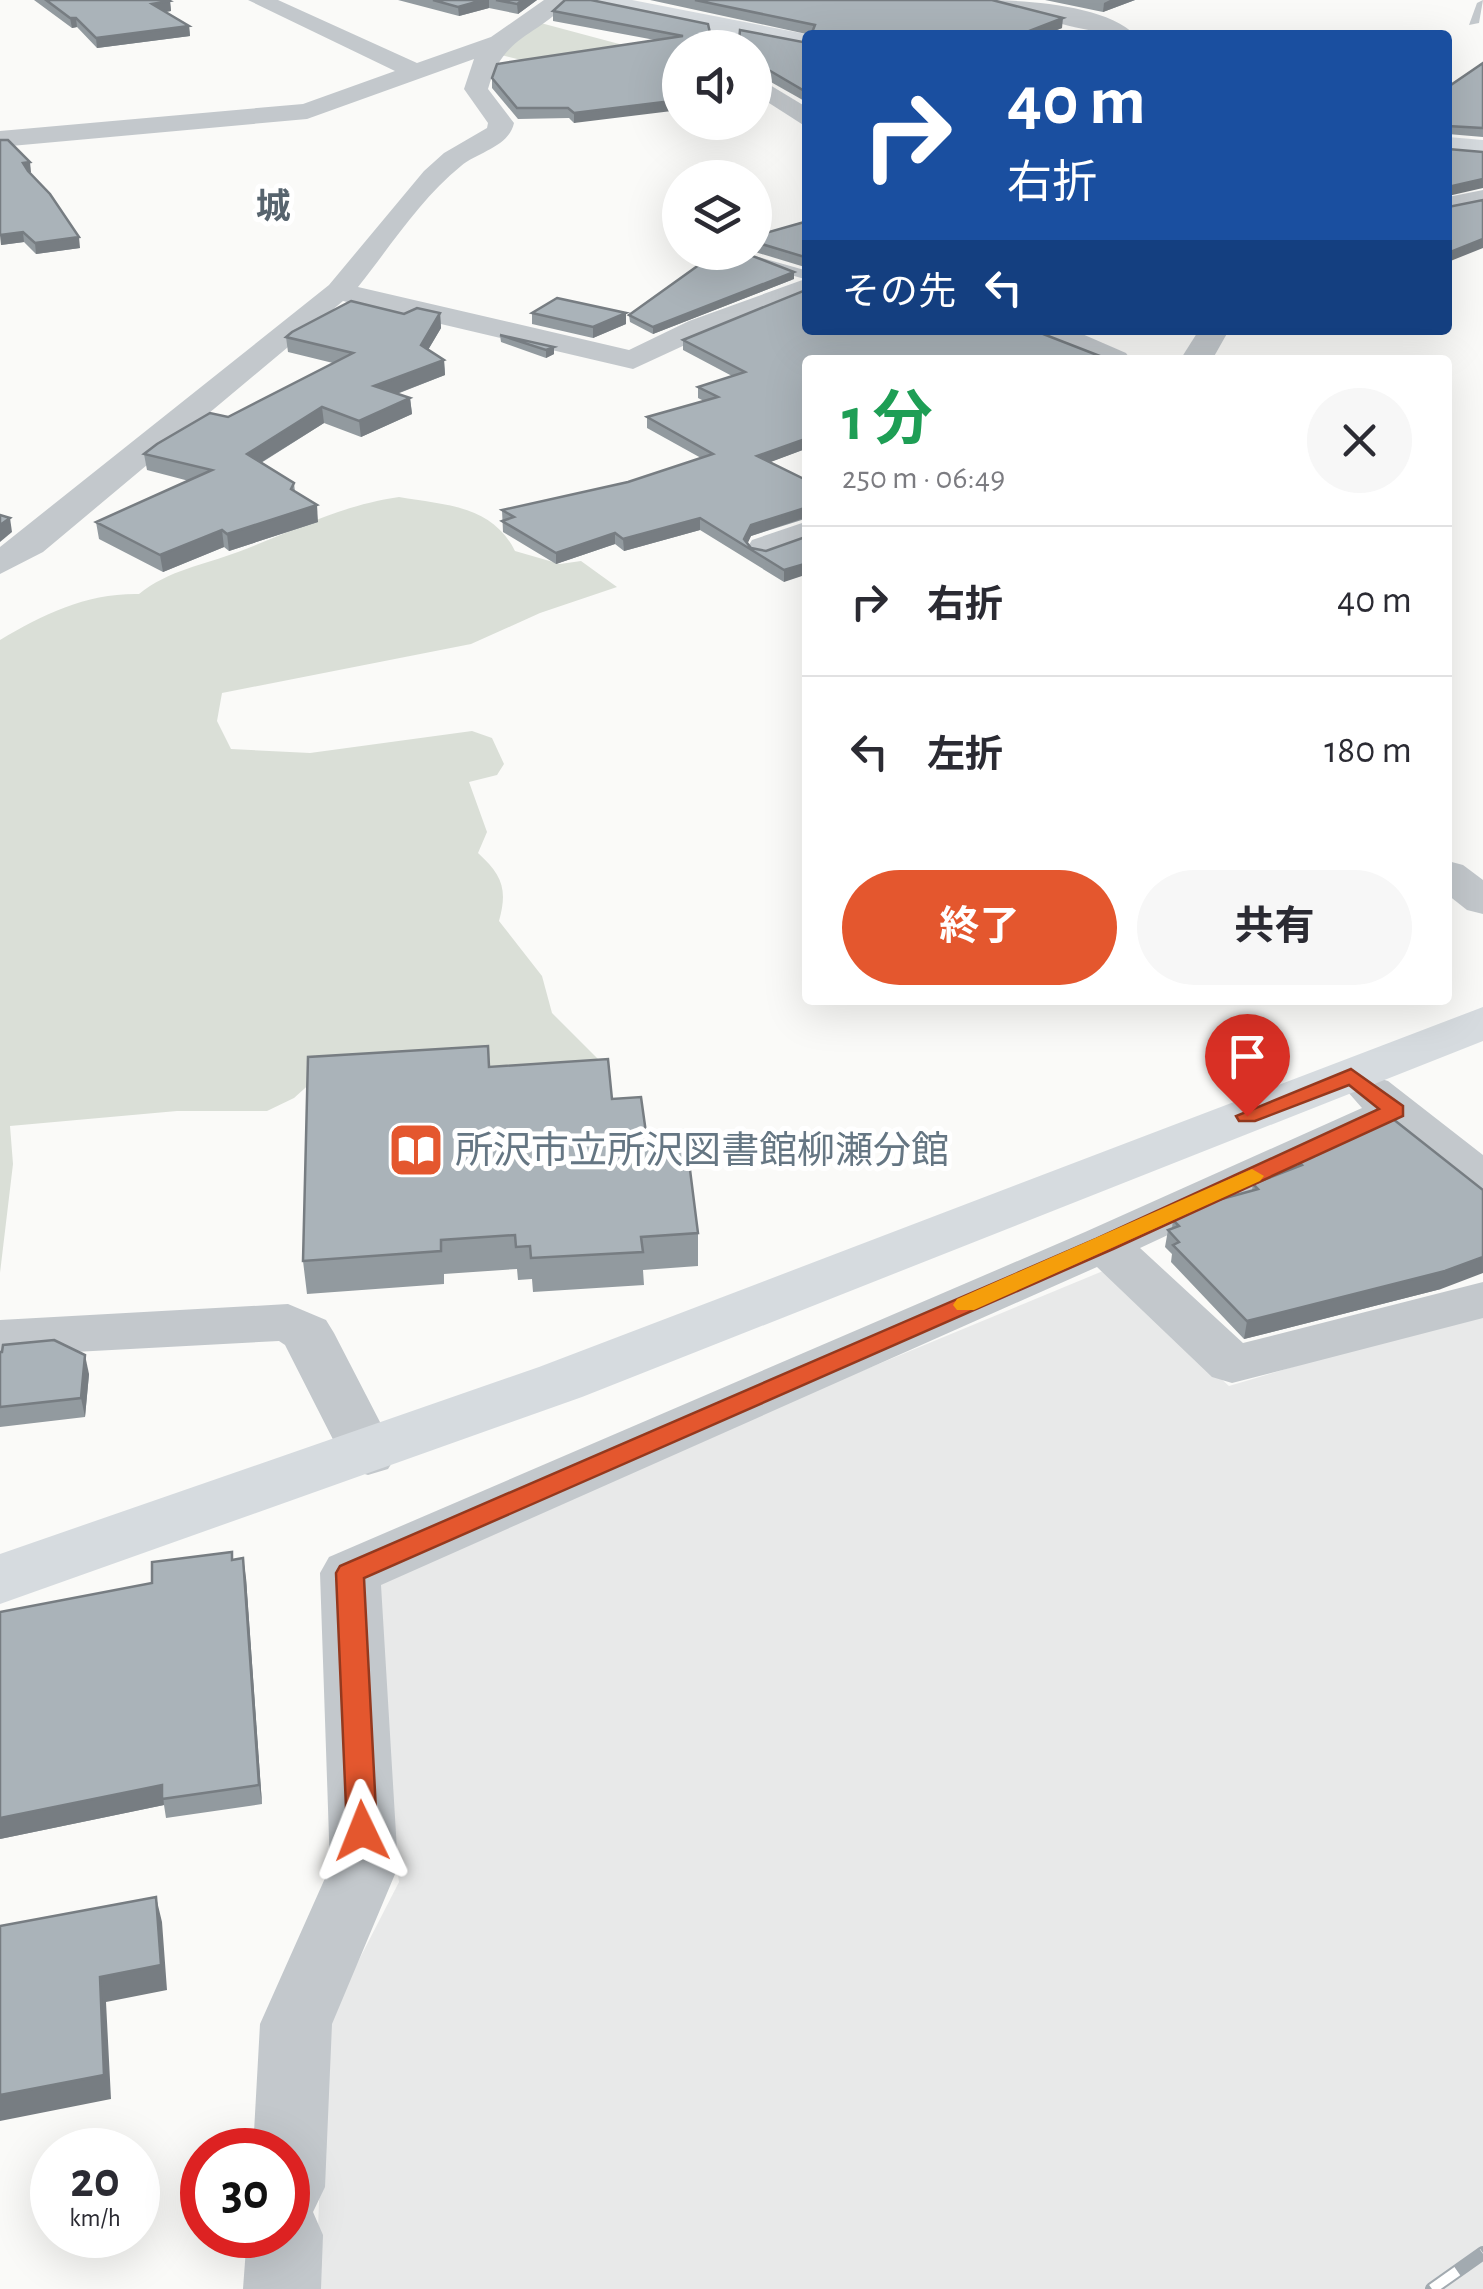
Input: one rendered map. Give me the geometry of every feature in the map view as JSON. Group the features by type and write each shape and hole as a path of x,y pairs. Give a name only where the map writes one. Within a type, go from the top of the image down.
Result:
{"street":[{"path":"259,0 412,70"},
{"path":"0,139 286,115 499,42 559,0"},
{"path":"594,0 702,30"},
{"path":"996,0 1092,21 1112,30"},
{"path":"772,39 802,42"},
{"path":"0,563 30,544 155,437 339,291 434,177 453,159 499,132 501,123 476,89 482,64 499,42"},
{"path":"772,95 802,116"},
{"path":"1452,146 1483,149"},
{"path":"1452,204 1483,198"},
{"path":"339,291 633,360 700,327 802,289"},
{"path":"1059,335 1104,355"},
{"path":"764,548 802,532"},
{"path":"1452,877 1483,901"},
{"path":"291,2128 296,2024 364,1867 350,1573 1104,1244 1373,1093 1483,1024"},
{"path":"1373,1093 1483,1180"},
{"path":"0,1579 368,1455 1373,1093"},
{"path":"1104,1244 1232,1364 1483,1300"},
{"path":"0,1338 288,1322 307,1333 368,1455"},
{"path":"282,2289 284,2258"}],"lane":[{"path":"1473,23 1483,3"},
{"path":"772,265 802,274"}],"shaded area":[{"path":"537,22 662,57 591,77 497,54"},
{"path":"399,497 466,510 494,524 515,551 560,564 581,561 617,587 540,613 471,644 222,693 217,721 231,749 310,753 472,731 492,738 504,764 497,775 469,782 487,832 478,853 493,868 503,891 499,921 542,976 552,1013 600,1061 314,1080 294,1098 267,1111 177,1111 10,1126 13,1164 0,1273 0,640 66,607 102,597 139,594 174,574 316,520"},
{"path":"1103,1271 1229,1386 1483,1310 1483,2289 316,2289 325,2026 399,1882 364,1617 377,1588 401,1562"}],"building":[{"path":"46,0 168,0 152,4 189,26 96,38 76,18 70,18"},
{"path":"433,0 483,0 458,7"},
{"path":"565,0 591,0 708,24 709,30 662,32 553,11"},
{"path":"695,0 992,0 1063,18 1032,30 813,30 815,25"},
{"path":"772,36 802,42 802,89 772,72"},
{"path":"662,39 662,102 574,113 568,108 517,108 492,78 497,64"},
{"path":"1483,63 1483,128 1452,126 1452,84"},
{"path":"0,140 8,140 30,162 23,163 79,237 35,243 23,232 0,235"},
{"path":"1452,149 1483,152 1483,179 1452,186"},
{"path":"1483,200 1483,239 1452,251 1452,206"},
{"path":"802,223 802,256 772,247 772,231"},
{"path":"772,264 794,272 653,327 629,315 692,270 772,270"},
{"path":"802,291 802,335 1046,335 1097,355 802,355 802,440 757,456 802,478 802,509 751,525 744,539 751,548 766,551 802,538 802,565 784,570 700,518 623,539 615,533 556,553 502,521 514,517 502,510 628,482 713,454 647,417 718,397 698,387 745,372 683,340"},
{"path":"557,298 626,313 593,327 532,313"},
{"path":"351,301 404,314 417,308 440,313 421,345 444,360 374,386 410,398 359,421 322,407 247,454 294,483 291,489 317,505 227,534 222,530 160,555 96,522 212,470 144,454 157,444 210,413 228,417 353,353 286,337"},
{"path":"500,335 554,347 546,350"},
{"path":"488,1046 489,1067 608,1059 612,1099 641,1097 647,1140 686,1138 698,1233 641,1237 643,1252 531,1258 530,1246 516,1247 515,1235 441,1240 441,1251 303,1261 308,1057"},
{"path":"1393,1119 1483,1190 1483,1257 1445,1271 1247,1321 1173,1245 1179,1242 1168,1230 1179,1226 1173,1220 1218,1200 1258,1189 1253,1184 1302,1165 1299,1162"},
{"path":"54,1340 85,1355 81,1398 0,1407 3,1345"},
{"path":"232,1552 232,1560 243,1558 259,1785 162,1799 162,1785 0,1818 0,1612 152,1583 152,1562"},
{"path":"156,1897 161,1965 100,1977 104,2075 0,2095 0,1926"}],"railway":[{"path":"1432,2289 1483,2253"}],"slow traffic":[{"path":"966,1305 1252,1176"}],"place":[{"name":"所沢市立所沢図書館柳瀬分館","path":"416,1150"}],"district":[{"name":"城","path":"273,206"}],"route":[{"path":"362,1831 350,1573 1104,1244 1395,1111 1351,1076 1247,1116"}]}
